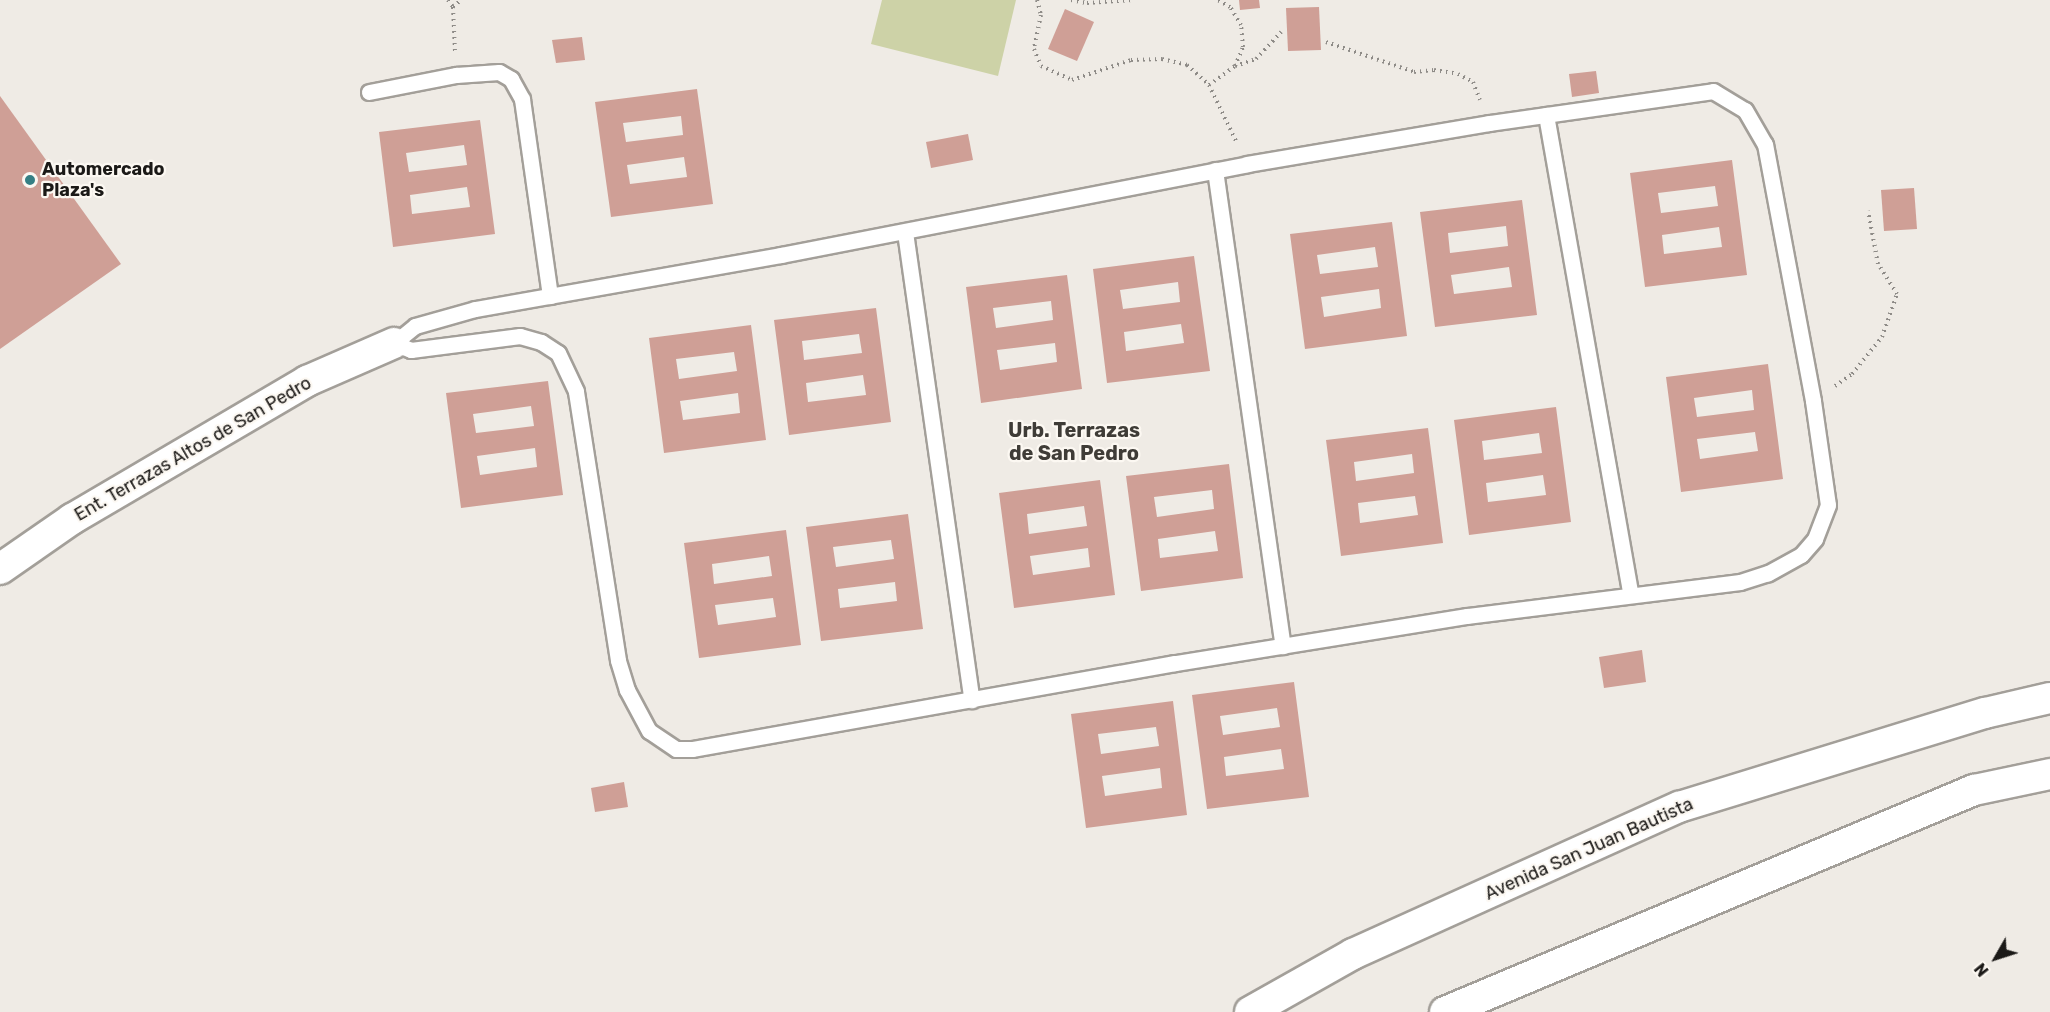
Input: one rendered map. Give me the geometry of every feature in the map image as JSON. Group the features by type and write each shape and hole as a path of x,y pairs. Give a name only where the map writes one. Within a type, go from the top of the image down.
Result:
{"street":[{"name":"Ent. Terrazas Altos de San Pedro","path":"0,569 72,519 289,392 394,343"},
{"name":"Avenida San Juan Bautista","path":"1250,1012 1353,954 1679,807 1985,714 2050,698"},
{"path":"1444,1012 1974,790 2050,774"}],"lane":[{"path":"369,92 456,75 499,72 511,79 519,91 550,296"},
{"path":"1713,91 1745,110 1765,144 1814,401 1828,505 1809,548 1785,565 1740,582 1466,616 692,749 663,743 639,716 618,660 576,391 558,353 541,342 520,336 411,350 394,343 424,322 475,309 905,232 1247,164 1489,123 1713,91"},
{"path":"1546,115 1631,595"},
{"path":"1215,170 1282,646"},
{"path":"905,232 972,700"}],"path":[{"path":"448,0 453,7 456,75"},
{"path":"453,7 461,0"},
{"path":"1037,0 1041,15 1034,50 1041,66 1056,76 1072,80 1131,60 1162,59 1187,65 1209,85 1247,164"},
{"path":"1071,0 1087,3 1132,0"},
{"path":"1218,0 1230,7 1241,25 1243,46 1235,66"},
{"path":"1209,85 1235,66 1256,59 1281,32"},
{"path":"1326,42 1414,72 1434,70 1458,74 1473,82 1489,123"},
{"path":"1814,401 1852,374 1882,337 1897,294 1878,264 1868,211"}],"green space":[{"path":"882,0 1016,0 998,76 871,44"}],"building":[{"path":"1239,0 1259,0 1260,8 1240,10"},
{"path":"1319,7 1321,50 1288,51 1286,8"},
{"path":"1065,9 1094,22 1077,61 1048,49"},
{"path":"582,37 585,60 556,63 552,40"},
{"path":"1596,71 1599,93 1572,97 1569,74"},
{"path":"697,89 713,204 611,217 595,102","holes":["681,116 683,135 626,142 623,123","684,157 687,177 630,184 627,165"]},
{"name":"Automercado Plaza's","path":"0,96 121,264 0,349"},
{"path":"480,120 495,234 393,247 379,132","holes":["464,145 467,165 409,172 406,153","467,187 470,207 412,214 410,195"]},
{"path":"968,134 973,160 931,168 926,142"},
{"path":"1732,160 1747,275 1645,287 1630,173","holes":["1715,186 1718,206 1661,213 1658,193","1719,227 1722,247 1664,254 1662,235"]},
{"path":"1914,188 1917,229 1884,231 1881,190"},
{"path":"1522,200 1537,315 1435,327 1420,212","holes":["1506,226 1508,246 1450,253 1448,233","1509,267 1512,287 1454,294 1451,275"]},
{"path":"1392,222 1407,336 1305,349 1290,234","holes":["1375,247 1378,267 1320,274 1317,255","1379,289 1381,308 1324,317 1321,297"]},
{"path":"1194,256 1210,371 1107,383 1093,269","holes":["1178,282 1180,302 1123,309 1120,290","1181,324 1184,343 1126,351 1124,332"]},
{"path":"1067,275 1082,389 981,403 966,287","holes":["1051,301 1053,320 996,328 993,308","1055,343 1057,362 1000,370 997,350"]},
{"path":"876,308 891,422 789,435 774,320","holes":["859,334 862,353 804,360 802,341","863,375 866,395 808,402 806,383"]},
{"path":"751,325 766,440 664,453 649,338","holes":["734,352 737,371 679,379 676,359","738,393 740,413 683,420 680,401"]},
{"path":"1768,364 1783,479 1681,492 1666,377","holes":["1752,390 1754,410 1697,417 1694,398","1755,432 1758,451 1700,459 1697,439"]},
{"path":"548,381 563,495 461,508 446,393","holes":["531,406 534,426 476,433 473,414","535,448 537,467 480,475 477,456"]},
{"path":"1556,407 1571,522 1469,535 1454,420","holes":["1539,433 1542,453 1484,460 1482,441","1543,475 1546,495 1488,502 1486,483"]},
{"path":"1428,428 1443,543 1341,556 1326,440","holes":["1412,454 1414,473 1356,481 1354,462","1415,496 1418,515 1360,523 1358,503"]},
{"path":"1229,464 1243,578 1141,591 1126,476","holes":["1212,490 1214,509 1157,517 1154,497","1215,531 1218,551 1160,558 1158,539"]},
{"path":"1100,480 1115,595 1014,608 999,493","holes":["1084,506 1087,526 1029,534 1027,514","1088,548 1090,567 1033,575 1030,556"]},
{"path":"908,514 923,629 821,641 806,527","holes":["891,540 894,559 836,567 833,547","895,582 897,601 840,608 838,589"]},
{"path":"786,530 801,645 699,658 684,543","holes":["769,556 772,576 714,584 712,564","773,598 776,617 718,625 715,605"]},
{"path":"1642,650 1646,682 1604,688 1599,657"},
{"path":"1294,682 1309,797 1207,809 1192,695","holes":["1277,708 1280,727 1223,735 1220,716","1281,749 1284,769 1226,776 1224,757"]},
{"path":"1173,701 1187,815 1086,828 1071,714","holes":["1156,727 1159,746 1101,754 1098,734","1160,768 1162,788 1105,796 1102,776"]},
{"path":"624,782 628,807 595,812 591,788"}],"place":[{"name":"Automercado Plaza's","path":"30,180"}],"district":[{"name":"Urb. Terrazas de San Pedro","path":"1074,442"}]}
